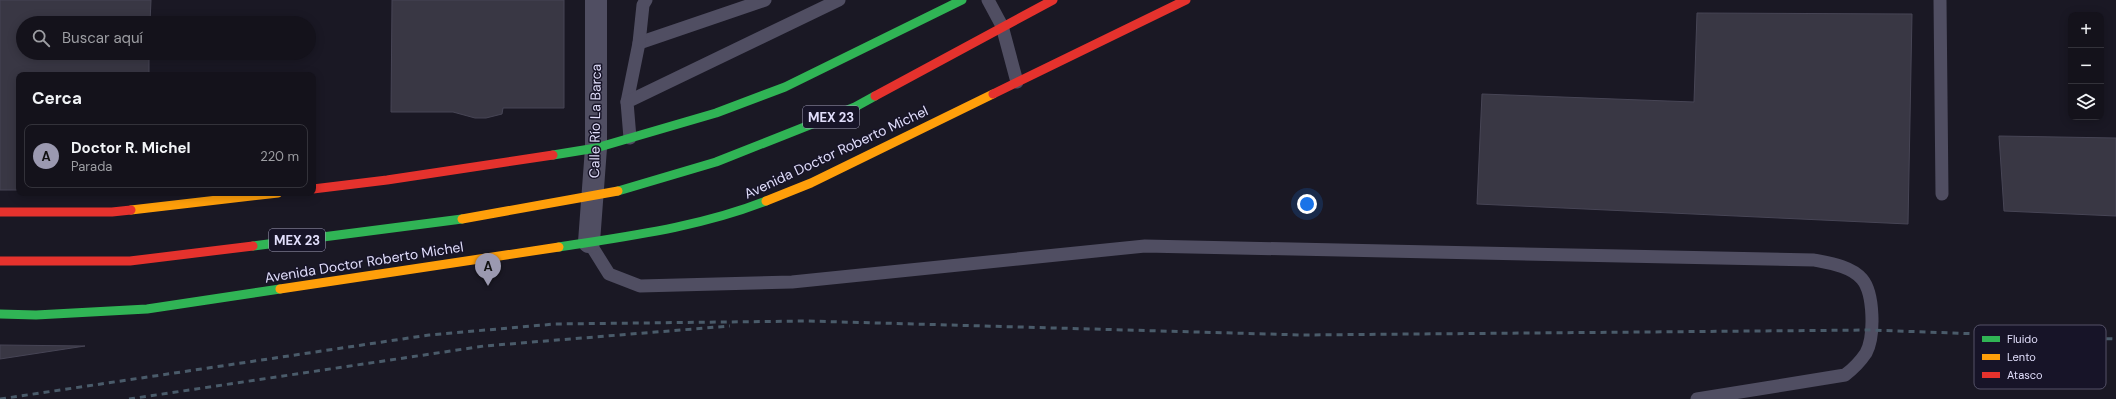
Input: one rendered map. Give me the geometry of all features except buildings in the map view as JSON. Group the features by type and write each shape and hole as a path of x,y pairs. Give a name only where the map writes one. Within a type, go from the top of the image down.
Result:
{"main road":[{"path":"316,189 387,180 596,148 716,113 786,87 962,0"},
{"name":"Avenida Doctor Roberto Michel","path":"0,261 130,261 481,217 593,196 716,162 855,107 1052,0"},
{"name":"Avenida Doctor Roberto Michel","path":"0,314 36,315 148,309 657,232 741,211 811,183 1186,0"},
{"path":"0,212 112,212 252,196"}],"street":[{"name":"Calle Río La Barca","path":"589,242 596,148 596,0"}],"lane":[{"path":"630,138 628,102 639,43 643,5 646,0"},
{"path":"639,43 765,0"},
{"path":"628,102 839,0"},
{"path":"988,0 1002,26 1017,82"},
{"path":"1940,0 1942,194"},
{"path":"589,242 609,274 640,286 792,282 1145,246 1814,260 1837,265 1850,270 1862,278 1868,290 1871,304 1870,338 1866,352 1856,366 1845,375 1697,399"}],"railway":[{"path":"0,399 429,335 555,324 808,321 1302,335 1871,330 1974,334"},
{"path":"129,399 484,346 730,326"},
{"path":"2106,339 2116,339"}],"traffic: fast":[{"path":"553,155 596,148 716,113 785,87 962,0"},
{"path":"618,191 716,162 855,107 875,96"},
{"path":"559,247 664,230 716,218 766,201"},
{"path":"253,246 462,219"},
{"path":"0,314 36,315 147,309 280,289"}],"traffic: slow":[{"path":"766,201 811,183 993,94"},
{"path":"462,219 618,191"},
{"path":"131,210 252,196"},
{"path":"280,289 559,247"}],"traffic: jam":[{"path":"875,96 1053,0"},
{"path":"993,94 1186,0"},
{"path":"316,189 387,180 553,155"},
{"path":"0,212 112,212 131,210"},
{"path":"0,261 130,261 253,246"}],"place":[{"name":"Doctor R. Michel","path":"488,286"}]}
